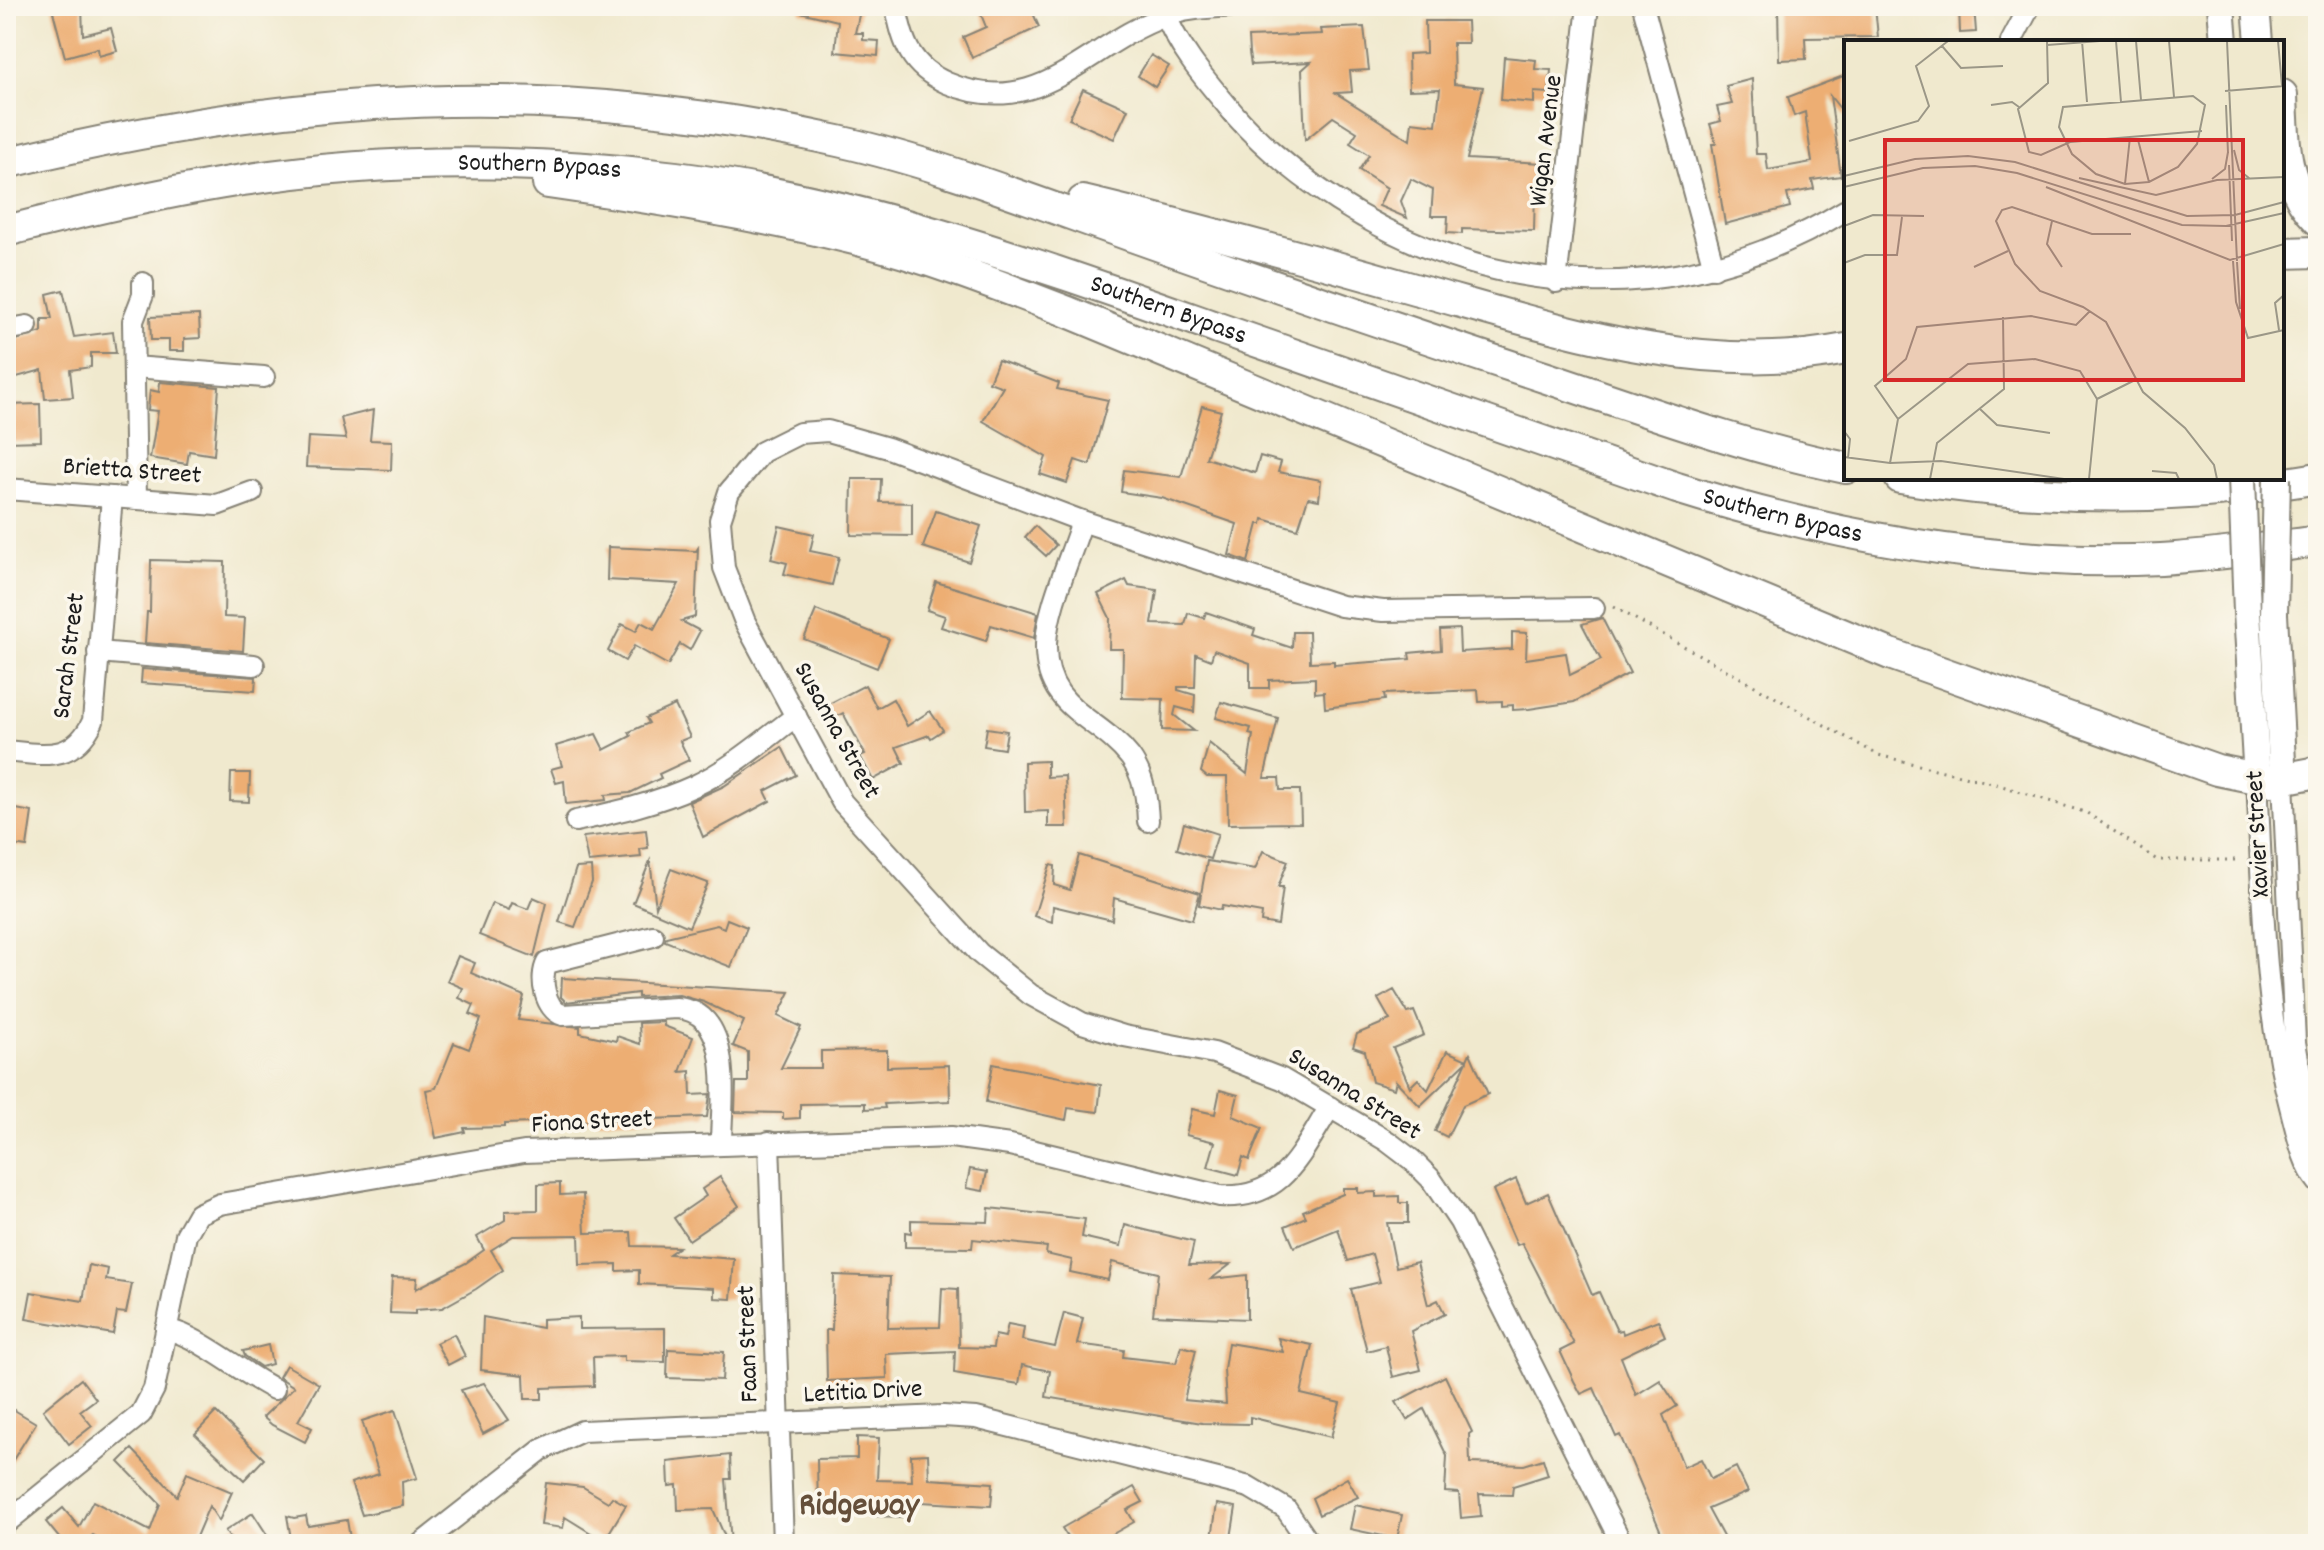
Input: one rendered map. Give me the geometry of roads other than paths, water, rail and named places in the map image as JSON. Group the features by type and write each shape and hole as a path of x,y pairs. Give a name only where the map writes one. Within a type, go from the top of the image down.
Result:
{"highway":[{"path":"6,163 139,132 337,104 442,99 541,101 756,125 842,142 975,181 1340,309 1662,417 1793,457 1844,468"},
{"path":"2284,118 2289,176 2302,203 2318,220"},
{"path":"424,165 770,219 857,240 963,272 1068,312 1890,654 2193,763 2270,780 2318,772"},
{"name":"Southern Bypass","path":"6,231 137,199 245,179 424,165 586,168 674,177 856,210 983,246 1677,488 1757,513 1823,529 1927,547 2064,558 2200,556 2318,541"},
{"path":"975,181 1136,214 1619,343 1713,356 1799,355 1844,349"},
{"path":"2284,253 2318,252"},
{"path":"1912,480 1956,487 2124,496 2207,493 2318,478"}],"main road":[{"path":"2221,6 2224,40"},
{"path":"2256,6 2259,40"},
{"name":"Xavier Street","path":"2242,480 2247,612 2270,780"},
{"name":"Xavier Street","path":"2270,780 2277,480"}],"street":[{"path":"896,6 903,39 918,66 956,86 1004,96 1040,84 1163,11 1233,6"},
{"name":"Wigan Avenue","path":"1556,282 1588,6"},
{"path":"1643,6 1714,268"},
{"path":"2012,40 2030,6"},
{"path":"1163,11 1214,90 1255,138 1285,165 1366,219 1423,247 1465,262 1556,282 1645,280 1714,268 1775,246 1844,211"},
{"path":"136,499 133,321 143,295 143,283"},
{"path":"6,330 27,326"},
{"path":"134,367 264,377"},
{"name":"Susanna Street","path":"1594,608 1383,611 1341,606 1082,521 845,434 800,433 762,452 738,479 724,505 720,554 745,622 826,775 856,820 1005,977 1082,1023 1124,1036 1236,1059 1282,1079 1412,1160 1446,1198 1622,1544"},
{"name":"Brietta Street","path":"6,489 217,505 252,492"},
{"name":"Sarah Street","path":"6,751 53,753 80,744 93,721 112,497"},
{"path":"1082,521 1047,633 1050,673 1063,699 1075,713 1130,758 1146,793 1148,821"},
{"path":"98,652 254,665"},
{"path":"576,821 634,808 696,785 727,767 796,716"},
{"name":"Xavier Street","path":"2270,780 2261,859 2265,967 2275,1045 2310,1173 2318,1182"},
{"name":"Xavier Street","path":"2270,780 2295,1042 2318,1163"},
{"path":"653,936 547,963 543,974 548,1001 557,1013 563,1015 676,1008 688,1009 704,1018 719,1045 721,1144"},
{"name":"Fiona Street","path":"6,1523 141,1414 154,1389 186,1235 198,1214 209,1207 524,1152 769,1142 980,1139 1220,1196 1237,1197 1270,1188 1283,1178 1330,1107"},
{"name":"Faan Street","path":"769,1142 783,1544"},
{"path":"166,1329 188,1334 242,1373 274,1389"},
{"name":"Letitia Drive","path":"421,1544 541,1450 567,1435 600,1429 943,1416 1010,1424 1249,1487 1286,1509 1310,1544"}],"district":[{"name":"Ridgeway","path":"859,1507"}]}
